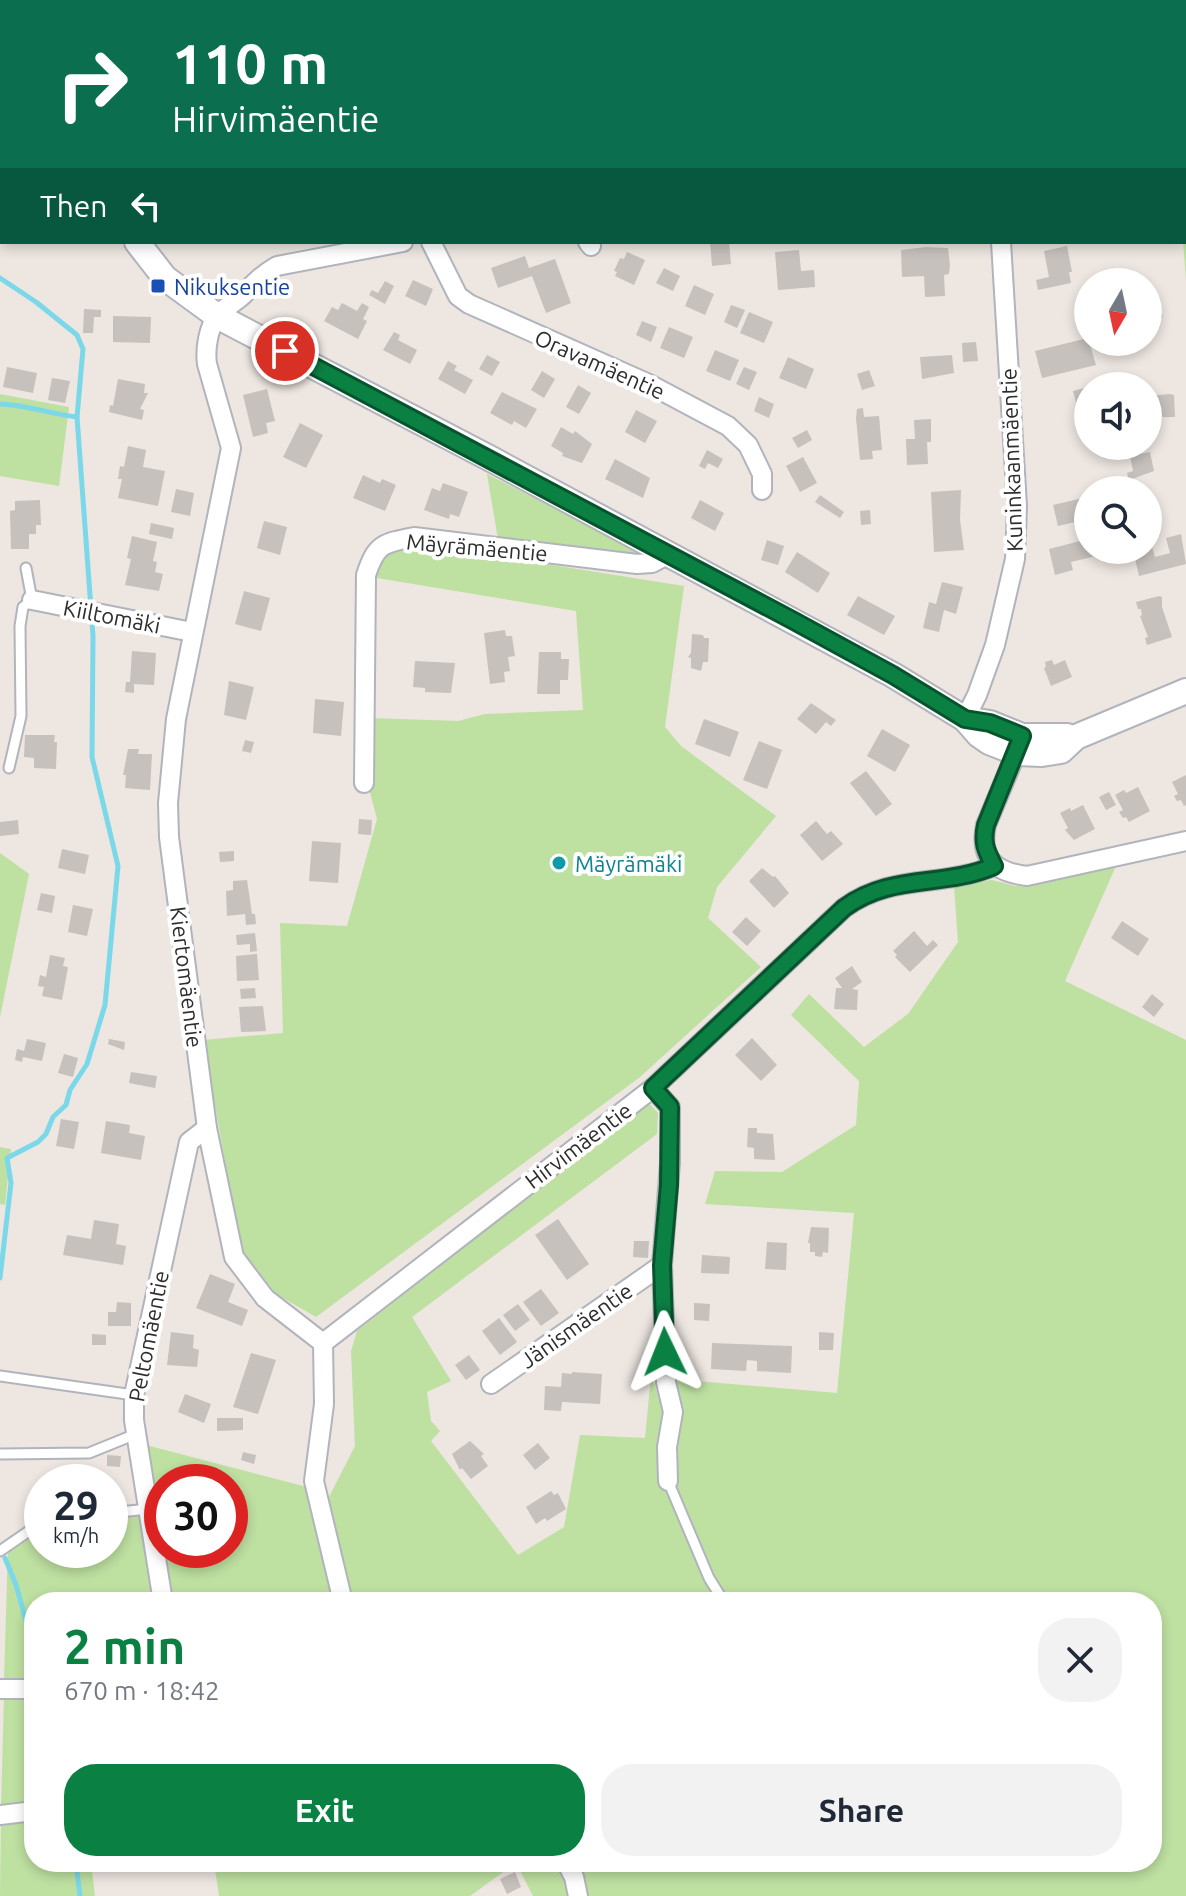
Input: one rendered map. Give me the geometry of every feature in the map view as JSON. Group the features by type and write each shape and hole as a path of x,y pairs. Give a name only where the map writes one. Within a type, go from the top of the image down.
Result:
{"street":[{"path":"139,244 165,278 217,316 669,554 893,675 965,719 990,723 1020,744 1076,737 1186,691"},
{"path":"217,316 259,276 277,266 392,244"},
{"name":"Oravamäentie","path":"432,244 458,296 469,304 649,384 728,426 748,445 762,474 762,490"},
{"name":"Kuninkaanmäentie","path":"965,719 995,645 1015,559 1017,506 1001,244"},
{"name":"Kiertomäentie","path":"217,316 205,353 231,448 176,719 168,803 169,837 207,1128 234,1257 265,1298 323,1343"},
{"name":"Mäyrämäentie","path":"364,783 366,575 373,554 387,542 414,537 637,564 652,563 669,554"},
{"name":"Kiiltomäki","path":"32,600 192,632"},
{"path":"1020,744 983,838 994,866 1009,874 1027,876 1186,841"},
{"name":"Hirvimäentie","path":"323,1343 653,1088 844,908 863,895 895,886 974,875 994,866"},
{"path":"653,1088 670,1107 669,1176 662,1265 666,1382 673,1412 667,1447 668,1481"},
{"name":"Peltomäentie","path":"144,1484 134,1395 189,1142 207,1128"},
{"name":"Jänismäentie","path":"491,1384 662,1265"},
{"path":"323,1343 324,1404 314,1481 341,1592"},
{"name":"Peltomäentie","path":"158,1568 161,1592"},
{"path":"0,1689 24,1689"},
{"path":"0,1815 24,1812"},
{"path":"571,1872 578,1896"}],"lane":[{"path":"9,768 21,716 20,626 23,607 32,600 26,568"},
{"path":"0,1376 134,1395"},
{"path":"1,1454 89,1453 136,1434"},
{"path":"668,1481 718,1592"},
{"path":"0,1551 24,1534"}],"green space":[{"path":"1183,244 1186,244 1186,280"},
{"path":"0,394 69,407 59,486 0,476"},
{"path":"487,474 641,552 642,558 498,539"},
{"path":"414,543 684,586 665,727 681,746 776,816 717,887 708,918 761,967 640,1077 316,1317 276,1294 241,1249 203,1040 283,1033 280,923 347,926 377,819 368,785 370,718 458,721 485,714 583,710 576,611 371,577 379,556"},
{"path":"0,853 29,874 0,1017"},
{"path":"1116,866 1065,981 1186,1040 1186,1896 586,1896 578,1872 1162,1872 1162,1592 348,1592 329,1497 355,1446 351,1351 357,1331 648,1102 658,1113 657,1134 412,1317 451,1381 427,1392 431,1421 440,1431 431,1441 518,1555 564,1527 580,1435 645,1438 651,1376 665,1412 673,1379 837,1393 854,1213 705,1204 715,1171 782,1172 856,1125 859,1081 791,1015 809,994 864,1047 908,1014 958,942 954,886 992,880 1015,886 1059,880"},
{"path":"0,1147 11,1149 5,1205 0,1204"},
{"path":"142,1444 219,1464 145,1464"},
{"path":"248,1472 307,1487 333,1592 165,1592 162,1568 248,1568"},
{"path":"143,1513 144,1568 151,1568 155,1592 24,1592 24,1682 4,1681 8,1547 24,1538 24,1568 128,1568 128,1514"},
{"path":"24,1696 24,1807 1,1808 4,1697"},
{"path":"24,1818 24,1872 92,1872 95,1896 0,1896 1,1819"},
{"path":"215,1872 503,1872 470,1896 219,1896"},
{"path":"521,1872 563,1872 571,1885 571,1896 533,1896"}],"building":[{"path":"710,244 729,244 731,264 712,266"},
{"path":"1067,246 1071,283 1038,290 1036,280 1049,277 1044,251"},
{"path":"948,248 950,265 949,274 944,275 945,296 925,297 924,276 902,277 901,250"},
{"path":"799,250 801,271 814,270 815,287 778,290 775,252"},
{"path":"627,252 645,260 634,285 615,276 620,258 624,259"},
{"path":"525,256 529,268 555,259 571,303 546,313 532,276 498,288 491,268"},
{"path":"664,268 680,276 673,291 656,283"},
{"path":"413,280 433,289 426,306 405,296"},
{"path":"385,281 394,286 385,304 369,295 372,290 378,293"},
{"path":"694,285 714,294 705,315 685,306"},
{"path":"342,303 357,311 362,303 369,307 363,319 367,321 358,339 324,321 332,307 338,310"},
{"path":"731,305 745,310 737,328 724,322"},
{"path":"84,309 101,310 101,317 94,317 93,333 83,333"},
{"path":"749,312 773,322 764,343 740,333"},
{"path":"113,316 151,317 150,343 113,342"},
{"path":"642,321 657,327 651,342 636,335"},
{"path":"669,327 693,337 684,358 660,348"},
{"path":"394,332 400,335 398,340 417,350 410,364 383,350"},
{"path":"1074,341 1074,356 1093,356 1096,365 1042,378 1035,351"},
{"path":"976,342 978,361 963,362 962,343"},
{"path":"715,350 739,360 730,381 706,371"},
{"path":"487,355 500,362 492,376 479,369"},
{"path":"952,355 954,373 922,379 920,357"},
{"path":"788,357 814,369 806,389 779,378"},
{"path":"448,361 457,366 454,370 473,380 465,394 438,379"},
{"path":"7,367 37,373 33,393 3,387"},
{"path":"744,367 757,372 749,390 736,384"},
{"path":"869,370 875,386 862,390 857,374"},
{"path":"542,371 555,379 544,398 531,390"},
{"path":"52,378 70,381 65,403 48,400"},
{"path":"118,379 145,384 144,393 148,393 140,409 144,410 142,420 109,412"},
{"path":"578,385 591,393 579,414 566,407"},
{"path":"267,389 275,421 266,423 268,433 253,437 243,395"},
{"path":"502,392 537,409 526,428 514,421 512,425 490,413"},
{"path":"1162,395 1174,395 1175,417 1162,417"},
{"path":"759,397 774,404 769,418 754,411"},
{"path":"863,408 864,417 879,416 882,450 872,451 873,459 860,460 856,418 857,409"},
{"path":"636,410 657,421 645,443 625,432"},
{"path":"931,419 931,442 927,442 928,464 907,465 906,439 915,439 914,420"},
{"path":"300,423 323,435 306,468 283,457"},
{"path":"561,427 573,434 575,431 592,444 582,463 562,456 563,453 551,446"},
{"path":"807,430 812,440 798,448 792,438"},
{"path":"128,446 146,450 143,467 165,471 158,506 118,498 122,479 118,479 120,466 124,467"},
{"path":"707,450 723,459 718,468 708,463 705,469 699,466"},
{"path":"803,457 817,483 800,492 786,466"},
{"path":"615,459 650,478 643,498 605,479"},
{"path":"1131,460 1152,460 1154,471 1128,476 1127,473 1133,471"},
{"path":"363,475 380,483 382,479 396,485 385,511 353,498"},
{"path":"443,483 468,492 459,517 450,514 449,519 424,510 432,488 440,491"},
{"path":"176,489 194,493 190,516 171,512"},
{"path":"961,490 960,520 964,550 934,552 931,492"},
{"path":"820,495 844,512 840,518 815,502"},
{"path":"40,500 41,525 36,525 36,534 29,534 29,549 11,549 10,511 15,510 15,501"},
{"path":"700,500 724,513 715,531 691,518"},
{"path":"1074,500 1074,522 1058,526 1053,505"},
{"path":"870,510 871,524 861,525 860,511"},
{"path":"264,521 287,527 280,555 257,548"},
{"path":"151,523 174,528 172,539 149,534"},
{"path":"1181,534 1186,564 1139,576 1136,564 1162,564 1162,555 1170,553 1166,538"},
{"path":"132,536 157,542 153,561 157,562 155,572 163,574 159,591 125,585"},
{"path":"767,540 784,546 778,565 761,560"},
{"path":"1074,543 1073,570 1055,575 1049,549"},
{"path":"797,552 830,573 818,593 785,572"},
{"path":"942,582 963,587 956,614 944,610 939,632 923,628 929,602 936,604"},
{"path":"244,591 270,598 261,631 235,624"},
{"path":"858,596 895,616 884,635 847,615"},
{"path":"1162,597 1162,607 1172,637 1147,645 1141,609 1138,609 1136,602"},
{"path":"505,630 506,636 512,636 515,656 508,657 510,671 504,672 505,682 490,684 484,633"},
{"path":"692,634 709,638 708,662 703,662 701,671 691,668 691,658 688,657"},
{"path":"132,651 156,653 154,685 134,684 134,693 125,692 126,682 130,682"},
{"path":"539,652 561,652 561,659 569,659 568,680 560,680 560,694 537,694"},
{"path":"1052,660 1054,665 1065,660 1072,677 1051,686 1044,668 1045,662"},
{"path":"415,661 455,663 451,693 425,692 425,688 413,687"},
{"path":"229,681 254,687 246,720 224,715"},
{"path":"315,699 344,702 341,736 313,733"},
{"path":"811,703 836,720 831,726 826,722 816,734 797,719"},
{"path":"704,719 739,732 730,757 695,744"},
{"path":"882,729 910,745 895,772 867,756"},
{"path":"25,735 55,735 56,769 34,768 34,758 24,757"},
{"path":"245,740 254,742 251,753 242,751"},
{"path":"759,741 782,750 767,789 743,780"},
{"path":"128,749 139,749 138,754 152,754 150,790 125,788 126,775 123,775"},
{"path":"866,771 892,804 876,816 850,783"},
{"path":"1186,775 1184,806 1174,796 1178,794 1172,782"},
{"path":"1138,787 1150,811 1129,822 1119,812 1123,810 1115,795"},
{"path":"1109,792 1116,805 1106,810 1099,797"},
{"path":"1083,805 1095,829 1074,840 1065,830 1068,828 1060,813"},
{"path":"359,819 372,820 371,835 358,834"},
{"path":"18,820 19,834 0,836 0,822"},
{"path":"816,821 827,834 831,831 843,844 822,861 800,835"},
{"path":"312,841 341,843 338,883 309,881"},
{"path":"62,849 89,855 85,874 58,868"},
{"path":"234,851 234,861 220,862 219,852"},
{"path":"762,868 775,876 789,893 774,908 749,881"},
{"path":"247,880 256,924 246,925 245,914 227,916 226,891 233,890 233,881"},
{"path":"41,893 55,896 52,913 37,910"},
{"path":"73,905 93,909 87,936 68,932"},
{"path":"746,917 761,931 747,946 732,932"},
{"path":"1122,921 1149,939 1138,956 1111,938"},
{"path":"914,931 927,946 933,940 938,945 910,972 893,951"},
{"path":"255,933 257,951 250,952 250,944 237,945 236,935"},
{"path":"257,954 259,980 237,981 236,956"},
{"path":"50,955 65,958 63,966 68,967 62,1000 42,996 44,987 38,986 40,975 46,977"},
{"path":"852,966 862,982 852,989 858,990 857,1010 834,1009 836,988 842,988 835,978"},
{"path":"255,988 256,998 241,999 240,989"},
{"path":"1152,994 1164,1004 1154,1017 1142,1007"},
{"path":"263,1006 266,1031 241,1032 239,1007"},
{"path":"752,1038 777,1065 761,1081 735,1055"},
{"path":"27,1039 46,1043 42,1061 23,1057 22,1062 15,1060 17,1049 24,1051"},
{"path":"109,1039 125,1042 124,1050 108,1044"},
{"path":"64,1054 78,1058 73,1077 58,1073"},
{"path":"131,1072 157,1076 155,1088 129,1083"},
{"path":"61,1119 79,1122 74,1149 56,1146"},
{"path":"106,1121 130,1125 129,1133 145,1136 141,1160 101,1153"},
{"path":"748,1128 757,1128 757,1133 773,1134 775,1160 754,1159 754,1148 747,1147"},
{"path":"558,1219 589,1264 567,1280 535,1235"},
{"path":"94,1220 119,1224 116,1244 126,1246 123,1265 63,1255 67,1235 91,1239"},
{"path":"811,1227 829,1228 828,1253 823,1252 822,1257 810,1252"},
{"path":"634,1241 649,1241 648,1258 633,1257"},
{"path":"767,1242 787,1243 786,1270 765,1269"},
{"path":"702,1255 730,1257 729,1274 701,1273"},
{"path":"210,1274 235,1284 228,1302 248,1310 242,1326 196,1308"},
{"path":"541,1289 559,1313 541,1326 523,1302"},
{"path":"117,1302 131,1303 131,1326 108,1326 108,1312 116,1312"},
{"path":"694,1303 710,1304 709,1321 694,1320"},
{"path":"518,1304 530,1320 515,1331 503,1315"},
{"path":"499,1318 517,1342 500,1355 482,1331"},
{"path":"171,1332 194,1335 193,1348 199,1350 197,1367 167,1365"},
{"path":"819,1332 834,1333 833,1350 819,1350"},
{"path":"92,1334 106,1335 106,1345 92,1345"},
{"path":"712,1343 792,1346 791,1373 757,1371 757,1361 747,1360 746,1371 711,1369"},
{"path":"251,1353 276,1360 258,1414 233,1407"},
{"path":"469,1355 480,1370 466,1380 455,1365"},
{"path":"562,1373 602,1374 600,1404 562,1402 561,1411 544,1410 545,1386 561,1387"},
{"path":"185,1394 211,1404 204,1423 178,1412"},
{"path":"217,1418 243,1418 243,1430 217,1431"},
{"path":"470,1441 484,1454 481,1456 488,1466 471,1479 462,1468 460,1470 452,1454"},
{"path":"538,1443 550,1458 535,1470 523,1455"},
{"path":"243,1452 256,1455 254,1464 241,1460"},
{"path":"107,1455 121,1456 120,1464 107,1464"},
{"path":"551,1491 554,1495 558,1493 566,1509 536,1524 526,1507"},
{"path":"515,1872 521,1887 507,1894 500,1879"}],"waterway":[{"path":"0,278 77,335 83,349 77,417 93,636 92,757 118,866 105,1005 87,1064 70,1090 66,1105 53,1117 46,1134 38,1142 7,1158 11,1183 0,1278"},
{"path":"0,404 77,417"},
{"path":"5,1558 24,1613"},
{"path":"77,1872 80,1896"}],"place":[{"name":"Nikuksentie","path":"158,286"},
{"name":"Mäyrämäki","path":"559,863"}],"route":[{"path":"285,351 794,621 965,719 990,723 1022,736 983,838 994,866 974,875 895,886 863,895 844,908 653,1088 670,1107 669,1185 662,1265 665,1352"}]}
